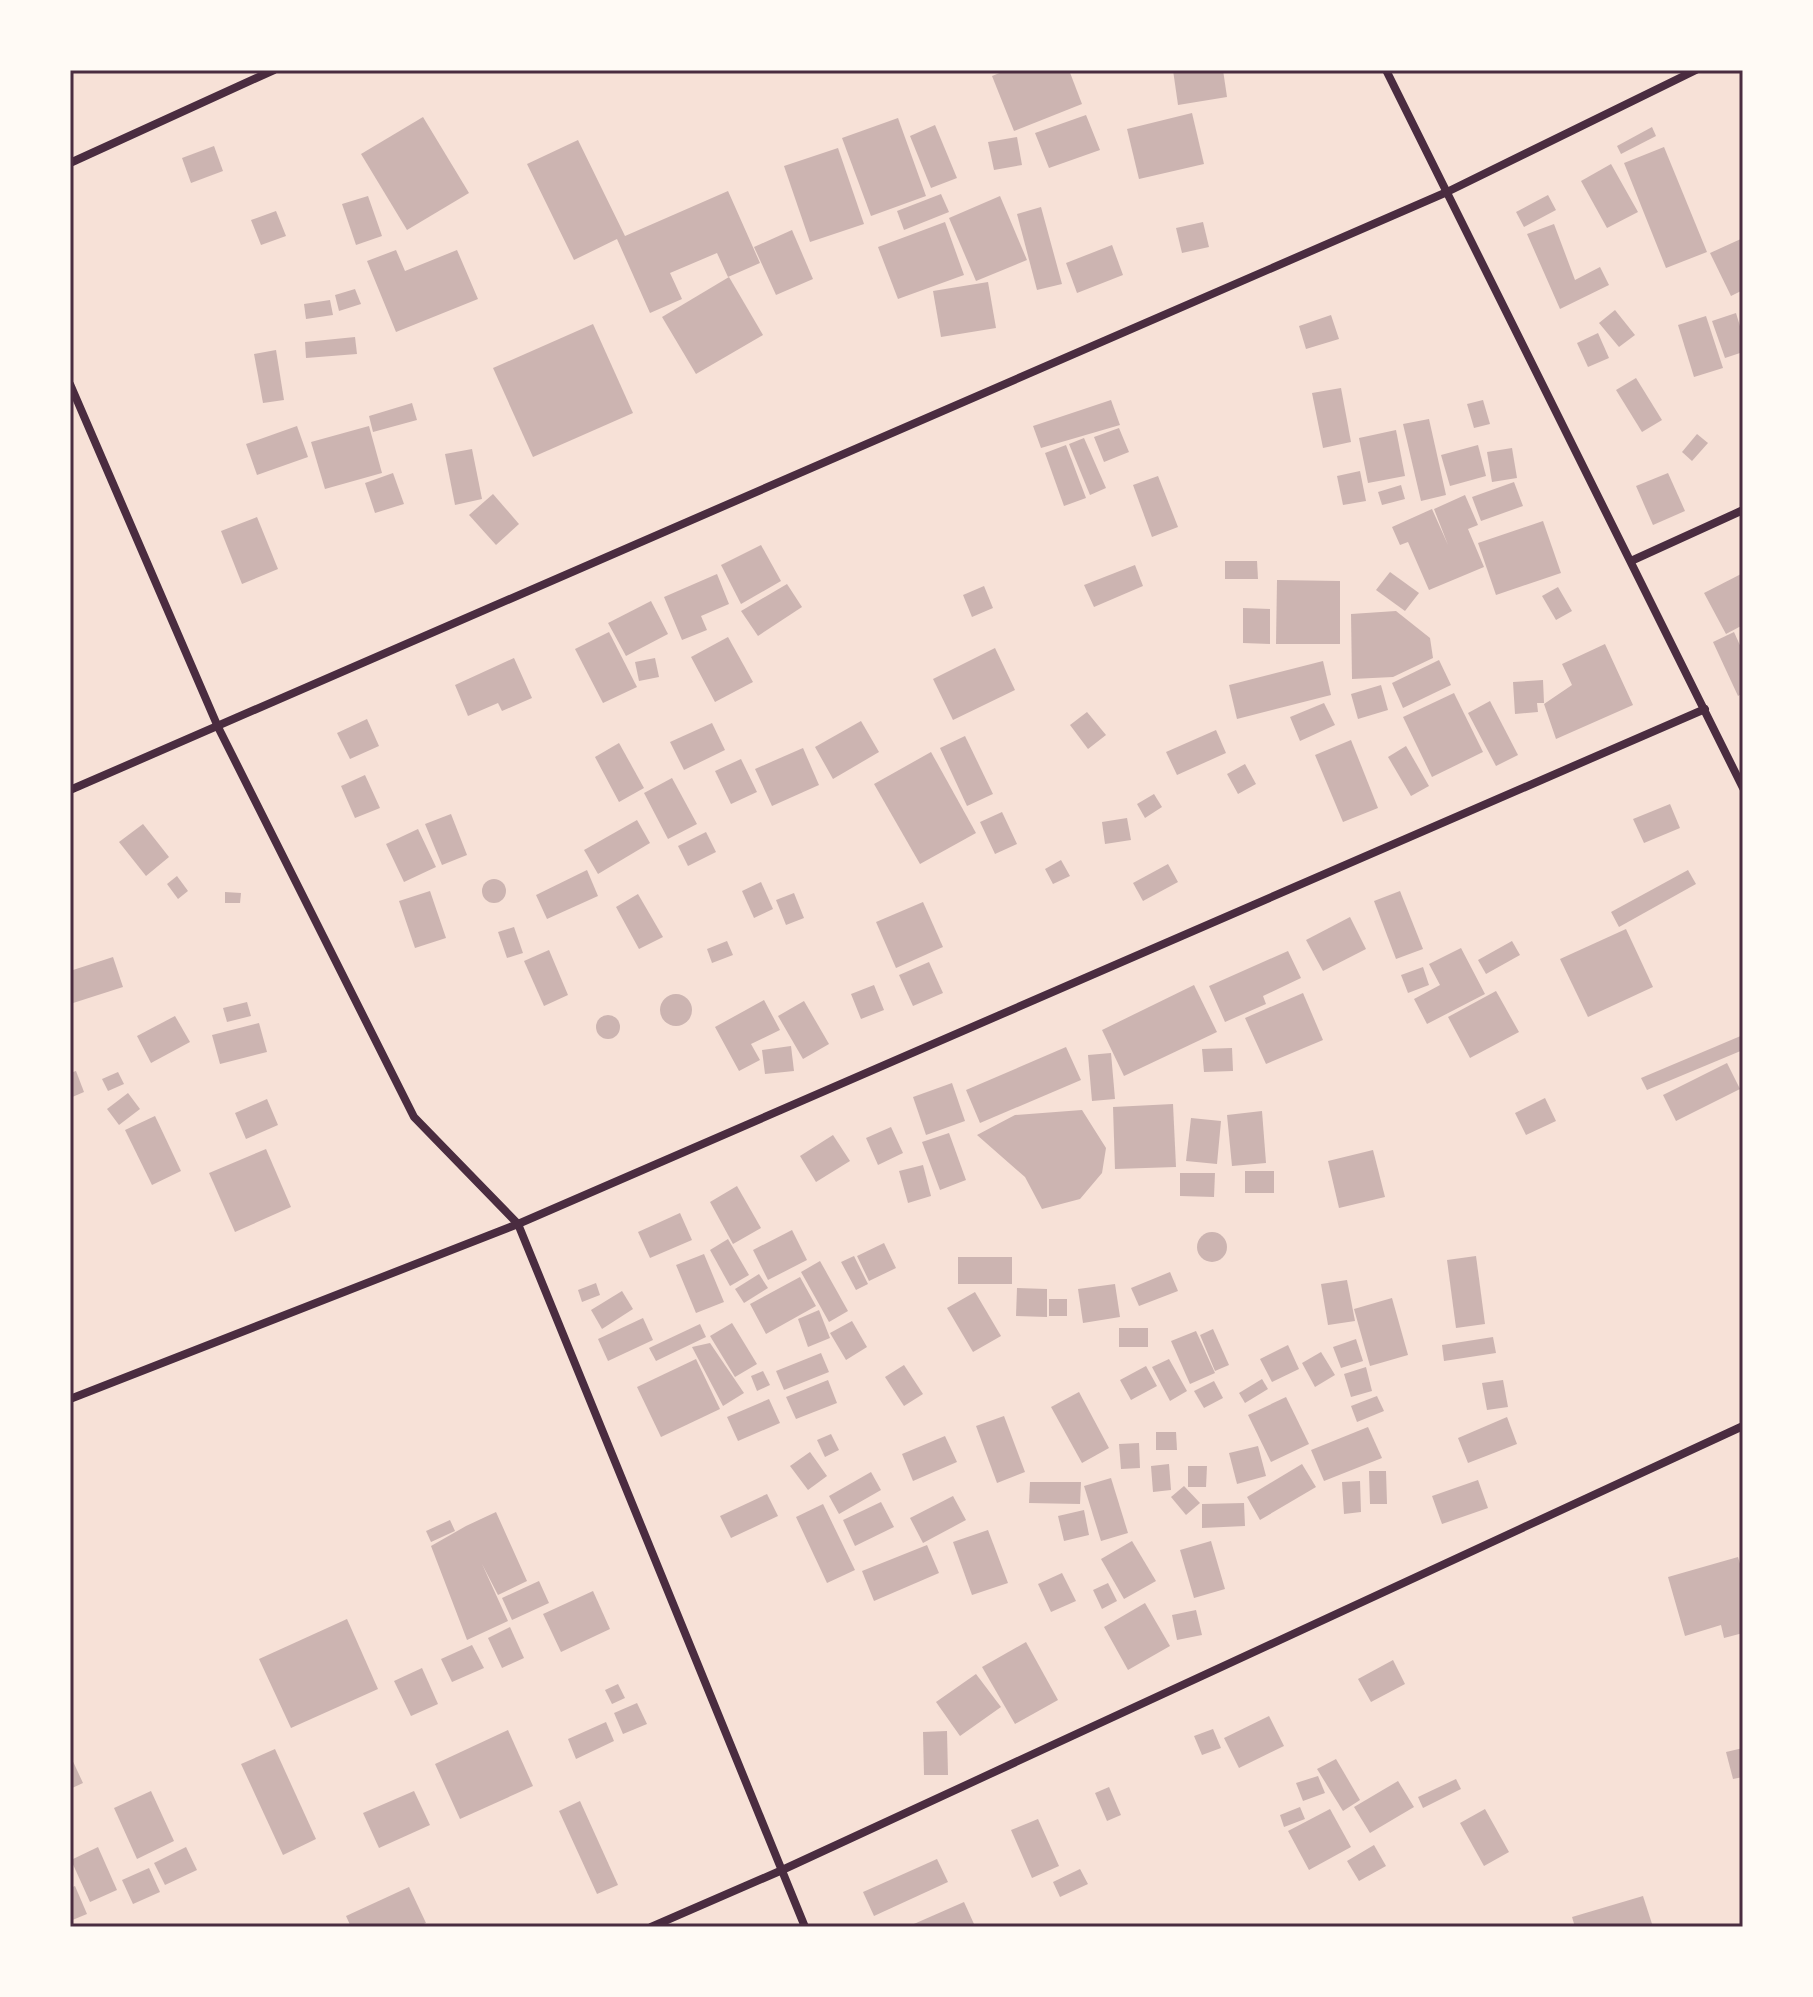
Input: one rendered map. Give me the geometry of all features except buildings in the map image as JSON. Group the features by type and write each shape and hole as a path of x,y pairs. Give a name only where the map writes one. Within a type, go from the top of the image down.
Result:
{"street":[{"path":"70,163 274,70"},
{"path":"1386,70 1743,788"},
{"path":"70,790 1447,192 1696,70"},
{"path":"70,384 218,727 414,1117 518,1224 805,1927"},
{"path":"1631,561 1743,510"},
{"path":"70,1399 518,1224 1705,709"},
{"path":"651,1927 780,1871 1743,1426"}]}
